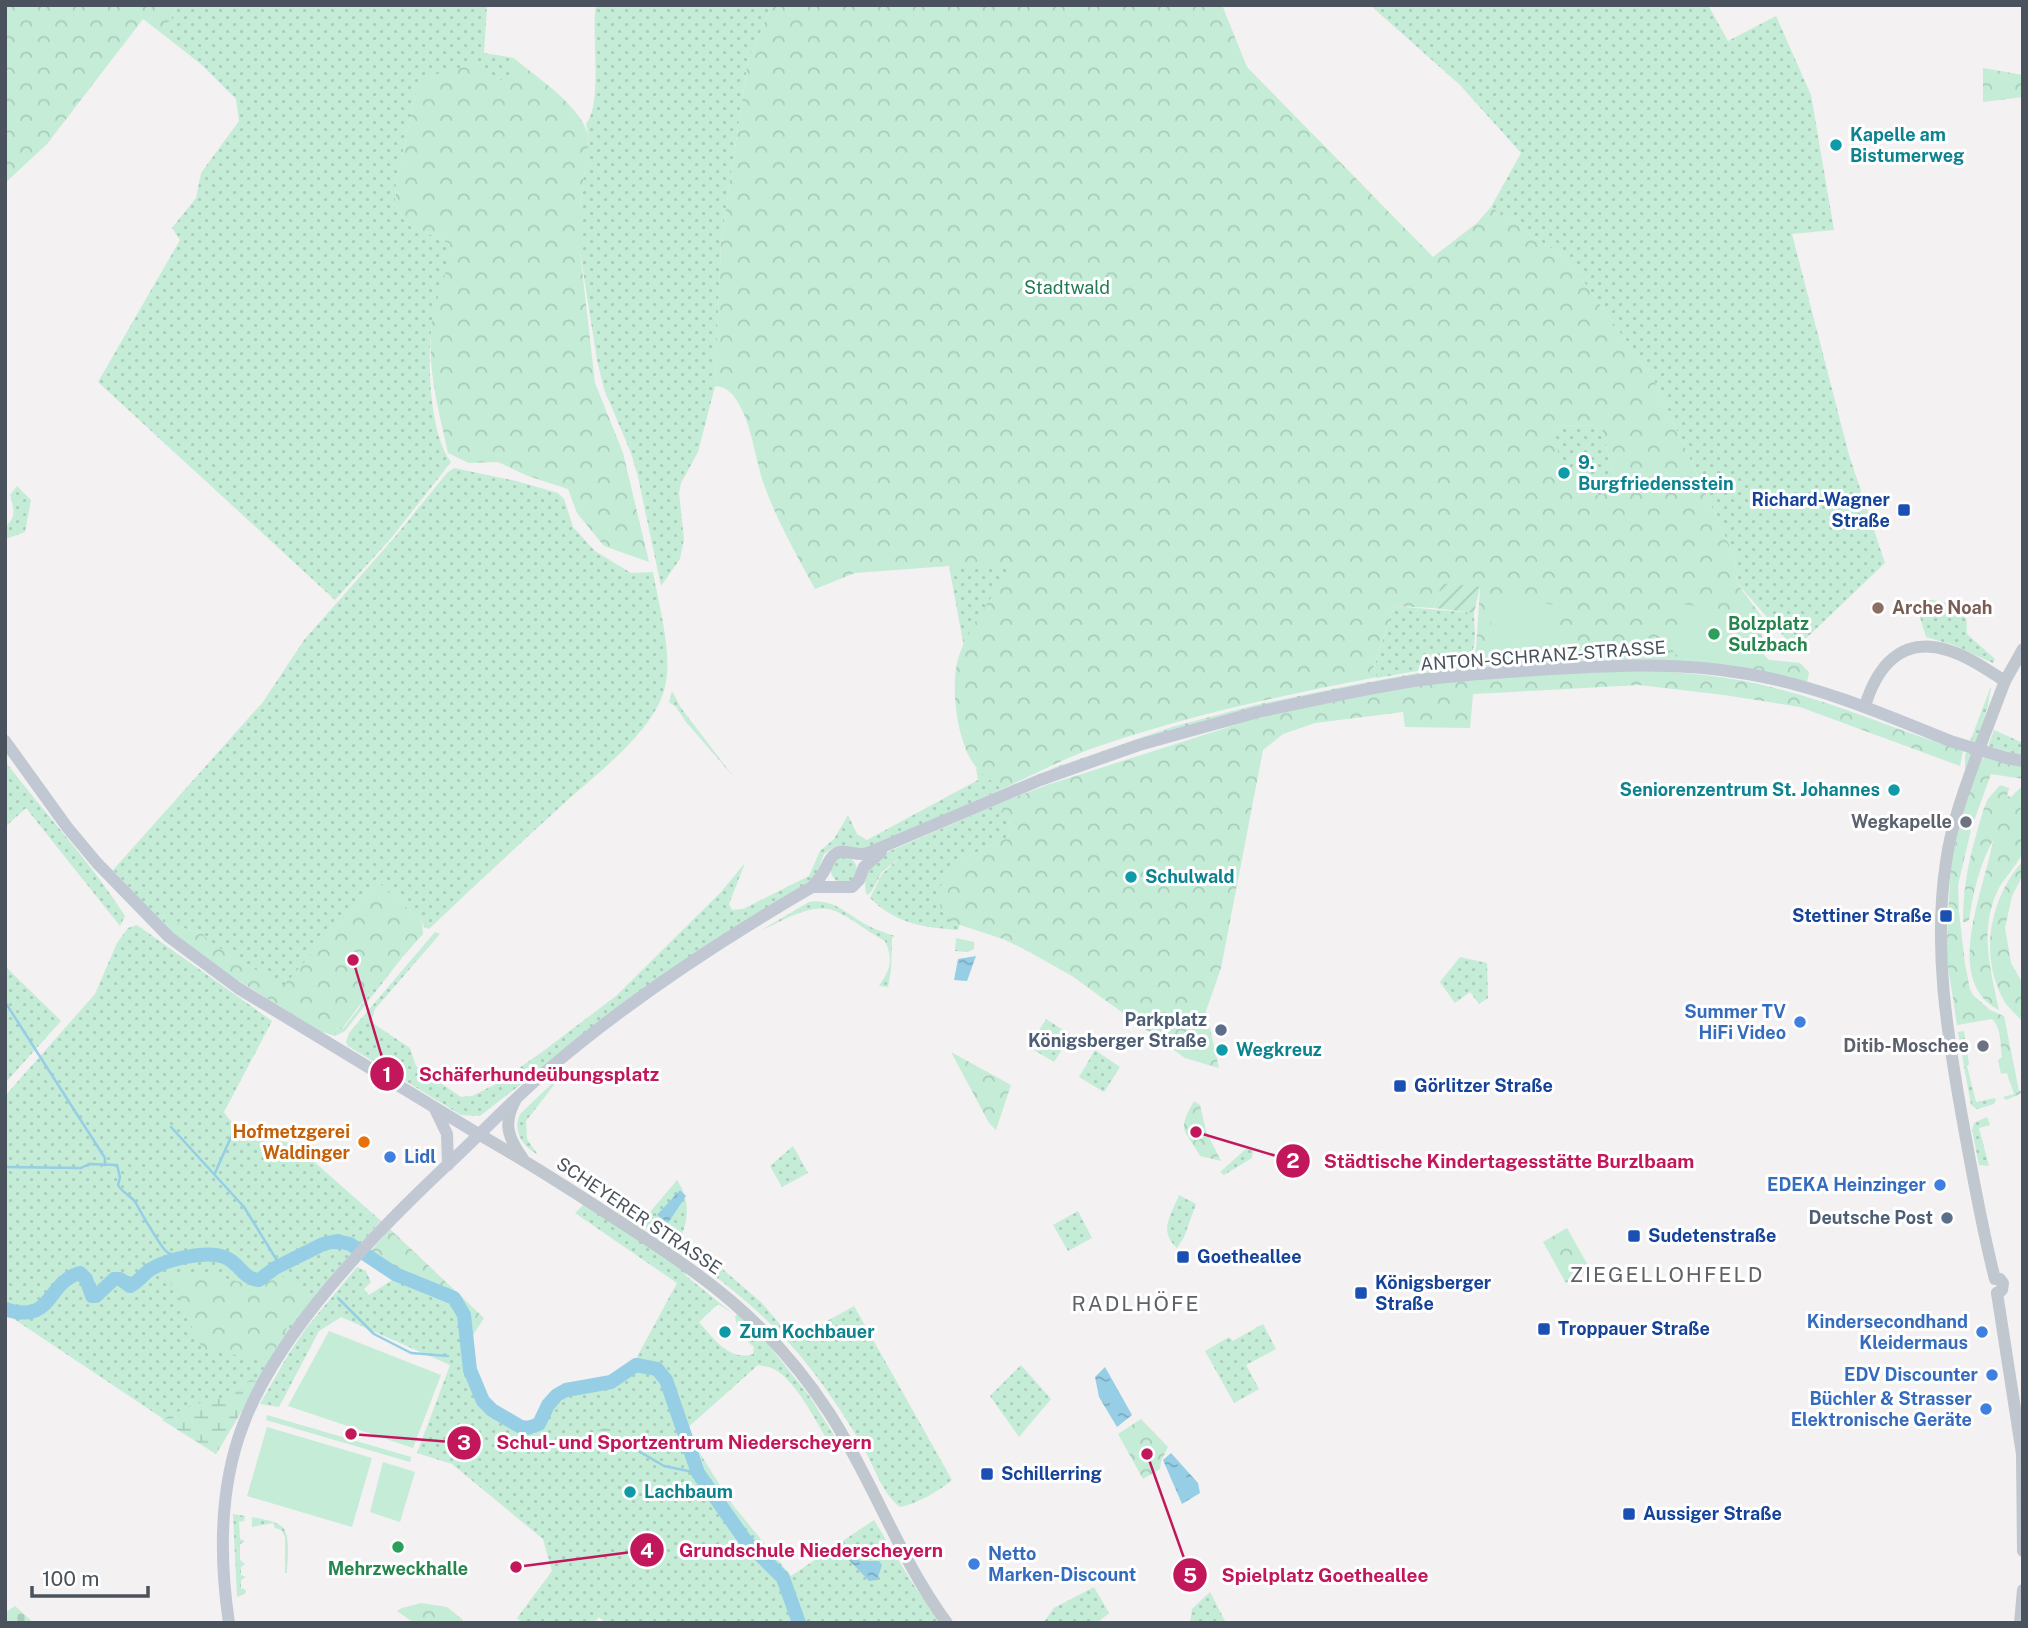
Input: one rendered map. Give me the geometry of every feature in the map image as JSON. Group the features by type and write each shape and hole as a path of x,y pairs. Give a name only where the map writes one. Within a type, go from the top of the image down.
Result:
{"main road":[{"name":"ANTON-SCHRANZ-STRASSE","path":"229,1623 222,1540 224,1508 232,1460 244,1423 256,1396 283,1351 352,1262 551,1067 669,977 812,887 829,860 838,853 862,855 1008,792 1080,765 1171,736 1260,711 1415,681 1469,674 1620,665 1685,665 1750,674 1865,706 1950,741 2023,761"},
{"path":"5,741 96,863 169,937 238,988 480,1135"},
{"name":"ANTON-SCHRANZ-STRASSE","path":"812,887 852,887 867,864 890,845"},
{"path":"855,855 862,872"},
{"path":"826,867 827,878 835,886"},
{"path":"434,1107 447,1134 448,1165"}],"street":[{"path":"1865,706 1873,683 1886,663 1895,656 1920,647 1948,650 2005,681"},
{"path":"2023,649 2005,681 1962,799 1946,860 1940,926 1940,967 1954,1074 1995,1279 1990,1282 1990,1287 1997,1293 2022,1454 2023,1551"},
{"path":"515,1100 508,1115 508,1128 511,1141 527,1163"},
{"name":"SCHEYERER STRASSE","path":"480,1135 689,1267 771,1336 813,1388 846,1441 905,1554 947,1623"},
{"path":"2020,1623 2023,1590"}],"green space":[{"path":"5,5 177,5 171,19 160,32 143,19 47,144 5,183"},
{"path":"177,5 487,5 484,53 514,58 509,84 419,79 396,183 395,203 406,223 450,244 446,272 433,318 430,372 438,433 451,462 392,537 335,600 98,382 180,240 172,228 196,198 201,173 239,121 236,99 202,65 160,32 171,19"},
{"path":"596,5 772,5 748,61 721,242 715,386 698,452 681,483 679,493 684,539 680,559 661,586 638,477 631,453 604,389 580,252 580,208 589,139 586,124 594,101"},
{"name":"Stadtwald","path":"772,5 1222,5 1247,67 1433,257 1477,223 1491,207 1568,260 1654,380 1735,558 1737,583 1768,625 1762,633 1761,652 1769,660 1800,663 1809,672 1807,682 1752,671 1468,669 1467,664 1476,648 1480,588 1442,583 1434,608 1394,606 1373,669 1377,677 1266,700 1157,728 1085,751 1002,789 982,774 964,746 957,716 955,685 958,659 963,646 982,611 1013,566 949,566 855,573 815,589 768,496 743,413 729,392 715,386 721,242 748,61","holes":["1551,425 1601,426 1618,492 1593,496 1583,468 1564,474"]},
{"path":"1370,5 1708,5 1728,41 1776,16 1811,95 1834,230 1792,234 1849,455 1885,563 1795,649 1737,583 1735,558 1654,380 1568,260 1491,207 1521,153 1460,85"},
{"path":"514,58 569,104 585,127 589,139 580,208 580,252 595,383 623,453 649,562 604,546 577,513 568,489 528,476 498,462 469,463 448,453 434,388 431,339 434,313 450,244 406,223 395,203 396,183 419,79 473,64 508,84"},
{"path":"1983,68 2023,75 2023,97 1983,102"},
{"path":"1550,425 1601,426 1618,492 1593,497 1564,475"},
{"path":"454,468 558,493 564,499 573,527 595,551 631,573 653,572 667,650 663,694 645,726 618,756 429,929 377,881 283,987 207,941 202,933 183,928 169,914 163,915 171,933 113,870 263,702 304,640"},
{"path":"17,486 31,500 25,532 5,539 5,527 14,512 10,495"},
{"path":"1014,565 973,627 964,647 949,566"},
{"path":"1442,583 1480,587 1474,613 1434,608"},
{"path":"1493,600 1560,605 1556,654 1489,649"},
{"path":"1928,600 1949,604 1958,609 1965,617 1967,634 1995,659 1993,663 1953,645 1926,637 1918,611 1920,604"},
{"name":"Bolzplatz Sulzbach","path":"1680,604 1754,613 1748,664 1673,654"},
{"path":"1394,606 1474,613 1473,650 1456,664 1377,678 1373,670"},
{"path":"1467,664 1468,669 1047,770 1172,727 1255,705"},
{"path":"1627,669 1720,677 1799,694 1963,751 1960,766 1800,707 1639,685 1473,694 1470,728 1405,727 1403,712 1315,723 1283,734 1263,750 1221,968 1206,1011 1219,1068 1185,1058 1072,976 1003,939 951,922 941,910 938,889 963,859 1008,837 1010,822 1001,812 1008,800 1047,785 1273,713 1392,690 1473,678"},
{"path":"1991,686 1988,706 1965,775 1965,755"},
{"path":"672,691 681,708 733,776 669,702"},
{"path":"1994,730 2023,743 2023,756 1988,746"},
{"path":"1984,757 2023,767 2023,779 1991,774 1974,821 1962,817 1978,765"},
{"path":"5,761 82,856 125,916 120,926 26,808 5,827"},
{"path":"976,768 1002,789 867,851 840,846 832,848 824,854 817,873 810,881 616,1010 480,1116 461,1115 348,1046 346,1042 349,1033 435,932 440,934 375,1009 371,1022 410,1048 416,1066 461,1097 472,1096 496,1084 616,996 721,892 745,863 729,904 732,910 743,909 809,876 820,851 834,839 848,815 857,834 867,840 978,780"},
{"path":"2000,785 2009,788 2007,796 2011,797 2023,785 2024,828 2023,851 1997,892 1989,921 1988,951 1999,1010 1982,996 1973,978 1970,956 1972,931 1993,840 1984,859 1969,920 1966,922 1963,922 1963,906 1969,864 1984,808"},
{"path":"1008,800 1008,837 963,859 951,922 960,924 958,930 900,919 870,898 882,874 903,855 882,872 867,895 866,877 883,854"},
{"path":"1959,828 1971,830 1958,885 1965,964 1970,989 1990,1010 2004,1016 2019,1091 2023,1090 2006,1100 2003,1097 2014,1094 2007,1073 2001,1074 1998,1060 2002,1057 2001,1042 1995,1023 1992,1019 1957,1025 1946,953 1951,862"},
{"path":"844,857 854,860 857,870 854,880 844,883 834,880 831,870 834,860"},
{"path":"2023,861 2023,875 2012,896 2005,928 2011,963 2023,984 2023,1022 2002,997 1995,980 1990,944 1996,908 2012,875"},
{"path":"377,881 422,921 423,934 342,1029 336,1028 335,1036 319,1031 204,959 171,933 163,915 169,913 183,928 202,933 208,941 283,986"},
{"path":"809,902 830,904 868,926 895,936 892,938 891,970 888,987 879,986 890,965 885,941 838,912 819,908 809,910 760,931"},
{"path":"137,925 272,1021 224,1112 229,1119 271,1148 280,1141 293,1143 381,1221 317,1294 277,1353 216,1454 5,1313 5,1096 95,994 117,943 128,928"},
{"path":"956,938 974,942 974,949 968,952 955,951"},
{"path":"398,957 401,959 345,1031 335,1036 335,1028 343,1029"},
{"path":"1460,957 1487,963 1488,998 1479,1004 1470,992 1455,1003 1440,982"},
{"path":"5,966 61,1021 5,1083"},
{"path":"1046,1019 1071,1035 1054,1062 1029,1047"},
{"path":"1964,1031 1969,1064 1967,1066 1976,1102 1996,1100 1994,1104 1977,1109 1971,1105 1958,1032"},
{"path":"1095,1050 1120,1067 1104,1092 1079,1077"},
{"path":"951,1052 1011,1085 996,1130 989,1123"},
{"path":"564,1072 526,1121 527,1139 538,1155 520,1138 517,1127 520,1114"},
{"path":"1194,1101 1200,1105 1206,1131 1221,1161 1200,1156 1187,1135 1185,1119"},
{"path":"1987,1117 1990,1125 1979,1128 1989,1166 1979,1165 1972,1130 1974,1123"},
{"path":"793,1146 808,1173 782,1187 770,1166"},
{"path":"1247,1148 1253,1150 1252,1158 1224,1175 1220,1172"},
{"path":"677,1180 687,1208 681,1238 706,1255 762,1303 793,1340 854,1306 952,1480 934,1493 900,1507 884,1488 836,1403 778,1332 712,1274 640,1224"},
{"path":"1179,1195 1196,1204 1177,1248 1167,1229"},
{"path":"584,1204 687,1271 685,1275 732,1313 718,1304 699,1322 729,1352 745,1356 753,1354 754,1347 746,1340 744,1329 737,1325 735,1317 737,1314 747,1318 810,1397 840,1445 832,1449 791,1383 772,1368 758,1365 685,1430 732,1504 791,1576 874,1520 940,1623 606,1623 599,1617 594,1623 523,1623 517,1618 552,1571 543,1539 452,1464 417,1453 450,1365 341,1317 319,1331 279,1407 260,1404 307,1327 357,1267 366,1271 371,1282 364,1289 369,1295 397,1277 451,1298 463,1319 466,1370 477,1401 480,1406 487,1399 492,1410 515,1427 533,1434 540,1430 553,1409 566,1397 595,1388 610,1389 624,1381 677,1283 575,1213"},
{"path":"1078,1211 1092,1238 1068,1251 1053,1225"},
{"path":"1567,1228 1590,1269 1566,1283 1543,1242"},
{"path":"390,1229 484,1318 473,1335 473,1351 467,1315 458,1300 444,1290 413,1279 370,1252"},
{"path":"166,1273 222,1277 253,1286 286,1276 309,1299 292,1318 269,1360 203,1350"},
{"path":"1263,1324 1276,1349 1246,1365 1259,1389 1234,1403 1205,1351 1229,1337 1233,1341"},
{"path":"329,1331 441,1375 413,1448 288,1406"},
{"path":"1021,1365 1051,1399 1019,1437 990,1396"},
{"path":"250,1380 259,1382 216,1454 162,1420 191,1405 232,1396"},
{"path":"267,1415 411,1457 410,1462 266,1420"},
{"path":"1141,1419 1168,1447 1160,1469 1143,1479 1118,1434"},
{"path":"267,1427 372,1458 352,1527 247,1496"},
{"path":"605,1428 620,1432 615,1445 598,1450 582,1447 584,1435"},
{"path":"383,1462 415,1472 400,1522 370,1512"},
{"path":"233,1514 245,1516 244,1521 239,1522 240,1539 245,1541 240,1544 240,1560 245,1564 241,1567 241,1575 246,1577 241,1580 241,1588 246,1590 245,1594 237,1597"},
{"path":"252,1517 274,1522 284,1529 288,1554 287,1573 285,1537 281,1530 275,1528 273,1523 252,1527"},
{"path":"1094,1587 1109,1613 1097,1623 1043,1623 1054,1608"},
{"path":"1210,1592 1226,1623 1190,1623 1192,1609"},
{"path":"421,1603 447,1607 463,1620 460,1623 414,1623 397,1611"},
{"path":"15,1606 34,1623 5,1623 5,1613"}],"water":[{"path":"976,956 967,981 954,980 958,959"},
{"path":"680,1190 686,1196 668,1223 657,1215"},
{"path":"1105,1367 1132,1415 1117,1427 1099,1397 1095,1377"},
{"path":"1171,1453 1198,1483 1200,1493 1182,1504 1163,1460"},
{"path":"848,1555 857,1555 860,1561 879,1561 882,1565 877,1580 869,1581 847,1558"}],"waterway":[{"path":"5,1002 105,1158 105,1165"},
{"path":"171,1127 244,1207 281,1267"},
{"path":"215,1173 235,1128"},
{"path":"5,1167 81,1168 89,1164 117,1165 120,1177 118,1185 135,1202 164,1249 188,1258"},
{"path":"5,1309 32,1312 48,1301 60,1285 80,1273 86,1279 92,1296 96,1296 114,1279 120,1279 130,1286 158,1265 188,1257 217,1255 229,1259 249,1277 259,1280 275,1268 323,1244 337,1241 350,1244 395,1274 454,1298 464,1315 470,1370 483,1401 492,1410 521,1427 528,1428 539,1424 548,1405 566,1390 611,1382 636,1365 657,1369 666,1380 698,1473 745,1540 783,1578 799,1623"},
{"path":"338,1298 374,1334 411,1353 448,1356"},
{"path":"618,1439 664,1466 698,1473"}],"place":[{"name":"Kapelle am Bistumerweg","path":"1836,145"},
{"name":"9. Burgfriedensstein","path":"1564,473"},
{"name":"Richard-Wagner Straße","path":"1904,510"},
{"name":"Arche Noah","path":"1878,608"},
{"name":"Bolzplatz Sulzbach","path":"1714,634"},
{"name":"Seniorenzentrum St. Johannes","path":"1894,790"},
{"name":"Wegkapelle","path":"1966,822"},
{"name":"Schulwald","path":"1131,877"},
{"name":"Stettiner Straße","path":"1946,916"},
{"name":"Schäferhundeübungsplatz","path":"353,960"},
{"name":"Summer TV HiFi Video","path":"1800,1022"},
{"name":"Parkplatz Königsberger Straße","path":"1221,1030"},
{"name":"Ditib-Moschee","path":"1983,1046"},
{"name":"Wegkreuz","path":"1222,1050"},
{"name":"Görlitzer Straße","path":"1400,1086"},
{"name":"Städtische Kindertagesstätte Burzlbaam","path":"1196,1132"},
{"name":"Hofmetzgerei Waldinger","path":"364,1142"},
{"name":"Lidl","path":"390,1157"},
{"name":"EDEKA Heinzinger","path":"1940,1185"},
{"name":"Deutsche Post","path":"1947,1218"},
{"name":"Sudetenstraße","path":"1634,1236"},
{"name":"Goetheallee","path":"1183,1257"},
{"name":"Königsberger Straße","path":"1361,1293"},
{"name":"Troppauer Straße","path":"1544,1329"},
{"name":"Zum Kochbauer","path":"725,1332"},
{"name":"Kindersecondhand Kleidermaus","path":"1982,1332"},
{"name":"EDV Discounter","path":"1992,1375"},
{"name":"Büchler & Strasser Elektronische Geräte","path":"1986,1409"},
{"name":"Schul- und Sportzentrum Niederscheyern","path":"351,1434"},
{"name":"Spielplatz Goetheallee","path":"1147,1454"},
{"name":"Schillerring","path":"987,1474"},
{"name":"Lachbaum","path":"630,1492"},
{"name":"Aussiger Straße","path":"1629,1514"},
{"name":"Mehrzweckhalle","path":"398,1547"},
{"name":"Netto Marken-Discount","path":"974,1564"},
{"name":"Grundschule Niederscheyern","path":"516,1567"}],"district":[{"name":"ZIEGELLOHFELD","path":"1667,1275"},
{"name":"RADLHÖFE","path":"1136,1304"}]}
